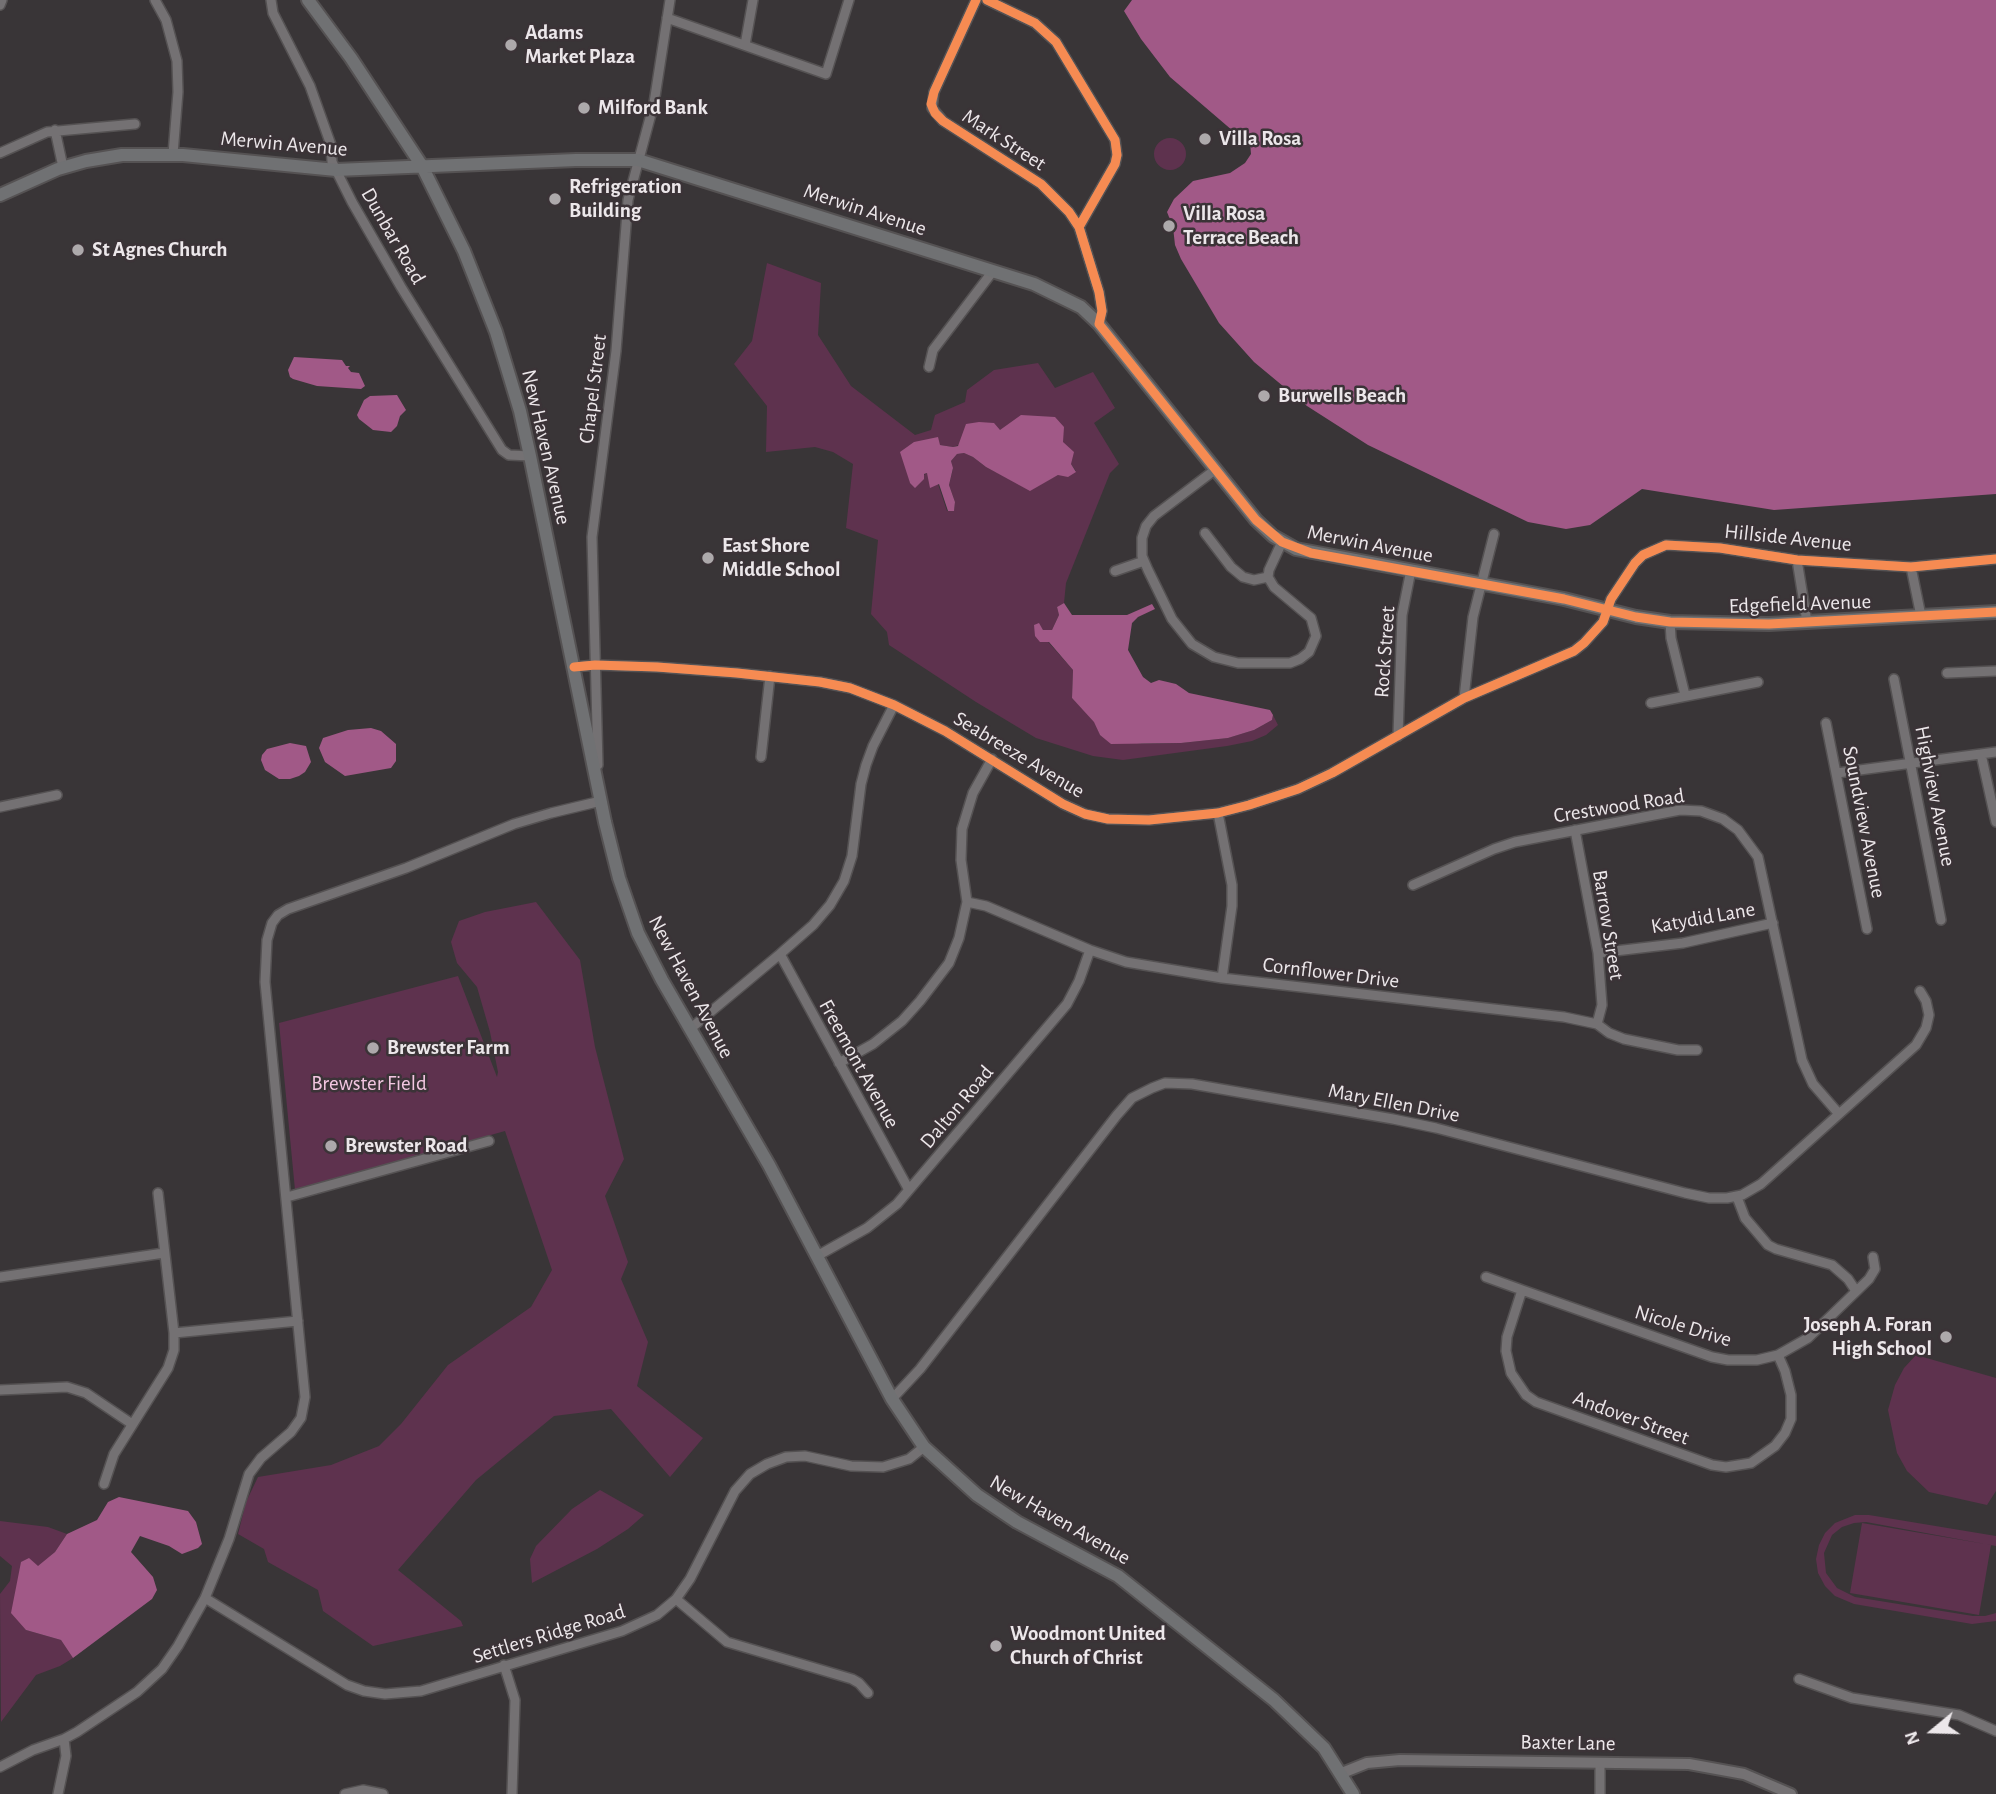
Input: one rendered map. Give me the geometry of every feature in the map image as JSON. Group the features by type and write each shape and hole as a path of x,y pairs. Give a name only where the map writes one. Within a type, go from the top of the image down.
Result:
{"main road":[{"name":"New Haven Avenue","path":"308,0 351,58 422,166 464,251 485,302 507,365 530,456 601,801 619,878 639,933 662,980 769,1165 892,1399 924,1447 954,1477 1017,1522 1105,1567 1147,1597 1296,1720 1324,1748 1353,1794"},
{"name":"Merwin Avenue","path":"0,195 63,167 121,155 173,154 336,170 638,160 1051,290 1081,307 1099,324 1256,520 1282,542 1311,553 1481,583 1608,610"},
{"name":"Edgefield Avenue","path":"1608,610 1670,622 1745,625 1996,611"}],"street":[{"path":"0,5 2,0"},
{"path":"155,0 170,31 177,61 178,92 173,154"},
{"name":"Dunbar Road","path":"271,0 273,13 310,86 331,145 332,163 401,287 502,450 514,456 530,456"},
{"name":"Chapel Street","path":"598,786 592,537 616,351 626,215 654,103 670,0"},
{"path":"745,45 753,0"},
{"path":"667,18 826,74 849,0"},
{"name":"Mark Street","path":"976,0 934,93 932,108 943,121 1048,189 1069,212 1079,228"},
{"path":"987,0 1035,23 1056,42 1115,140 1115,164 1079,228 1101,302 1099,324"},
{"path":"0,153 55,130 135,124"},
{"path":"55,130 63,167"},
{"path":"929,368 933,350 992,271"},
{"path":"1216,469 1149,520 1142,537 1144,561 1172,619 1186,638 1206,653 1231,662 1290,663 1305,657 1314,642 1316,630 1311,618 1275,587 1268,577 1270,566 1282,542"},
{"path":"1205,533 1231,567 1243,577 1254,580 1268,577"},
{"path":"1464,698 1473,617 1494,534"},
{"name":"Hillside Avenue","path":"1608,610 1611,599 1639,559 1665,545 1720,548 1797,560 1911,567 1996,559"},
{"path":"1797,560 1807,622"},
{"path":"1115,571 1144,561"},
{"path":"1911,567 1921,616"},
{"name":"Rock Street","path":"1398,736 1402,615 1411,570"},
{"name":"Seabreeze Avenue","path":"574,667 595,665 770,676 843,687 894,705 946,731 1063,804 1093,816 1133,821 1218,813 1310,784 1464,698 1574,651 1602,622 1608,610"},
{"path":"1670,622 1671,638 1685,695"},
{"path":"1947,673 1996,671"},
{"path":"761,757 770,676"},
{"name":"Highview Avenue","path":"1894,679 1941,920"},
{"path":"1651,703 1758,682"},
{"path":"690,1028 813,925 830,905 844,881 852,856 866,765 894,705"},
{"name":"Soundview Avenue","path":"1826,723 1867,929"},
{"path":"1837,774 1996,752"},
{"path":"1981,754 1996,822"},
{"path":"838,1063 873,1044 892,1029 941,976 955,948 967,902 961,860 962,829 973,793 992,759"},
{"path":"0,807 57,795"},
{"path":"0,1767 33,1750 64,1739 153,1679 171,1657 205,1598 229,1539 249,1474 261,1458 291,1432 301,1418 304,1397 298,1321 265,982 267,940 275,919 288,909 406,868 514,824 601,801"},
{"name":"Crestwood Road","path":"1413,885 1515,842 1680,810 1701,811 1723,819 1738,830 1758,857 1806,1072 1839,1114"},
{"path":"1218,813 1232,885 1232,906 1222,978"},
{"name":"Barrow Street","path":"1575,830 1598,953 1602,1005 1597,1024"},
{"name":"Cornflower Drive","path":"967,902 986,906 1090,950 1126,962 1222,978 1564,1017 1597,1024 1624,1039 1678,1050 1697,1050"},
{"name":"Katydid Lane","path":"1598,953 1683,943 1773,923"},
{"name":"Dalton Road","path":"817,1256 882,1217 909,1191 1067,1004 1090,950"},
{"name":"Freemont Avenue","path":"779,954 909,1191"},
{"path":"1856,1291 1848,1279 1832,1265 1776,1250 1768,1245 1745,1218 1737,1197 1761,1185 1905,1056 1922,1037 1929,1015 1926,1001 1920,991"},
{"name":"Mary Ellen Drive","path":"892,1399 920,1369 1125,1106 1138,1094 1159,1085 1192,1084 1393,1119 1699,1196 1718,1199 1737,1197"},
{"path":"287,1197 489,1141"},
{"path":"104,1484 114,1454 168,1368 174,1350 158,1193"},
{"path":"0,1277 164,1253"},
{"name":"Nicole Drive","path":"1522,1290 1712,1357 1744,1361 1777,1355 1808,1338 1873,1274 1876,1263 1873,1257"},
{"path":"1486,1277 1522,1290"},
{"name":"Andover Street","path":"1522,1290 1507,1337 1506,1351 1511,1373 1526,1395 1536,1402 1712,1465 1751,1463 1774,1446 1785,1433 1791,1419 1791,1395 1785,1371 1777,1355"},
{"path":"174,1334 298,1321"},
{"path":"0,1390 67,1388 86,1393 132,1424"},
{"name":"Settlers Ridge Road","path":"205,1598 338,1681 365,1691 385,1694 414,1692 635,1627 657,1615 676,1599 690,1579 735,1491 759,1468 777,1460 805,1456 851,1466 883,1467 909,1459 924,1447"},
{"path":"676,1599 727,1642 852,1679 868,1693"},
{"path":"504,1665 514,1700 512,1794"},
{"path":"1799,1679 1852,1698 1959,1716 1996,1731"},
{"path":"58,1794 65,1756 64,1739"},
{"name":"Baxter Lane","path":"1342,1773 1367,1763 1400,1760 1707,1765 1744,1774 1791,1794"},
{"path":"1600,1763 1600,1794"},
{"path":"345,1794 370,1790 383,1794"}],"green space":[{"path":"1170,138 1181,143 1186,154 1181,165 1170,170 1159,165 1154,154 1159,143"},
{"path":"767,263 821,283 818,335 851,386 915,435 931,430 935,415 965,402 967,390 994,370 1038,363 1055,388 1093,372 1115,408 1094,423 1119,464 1110,473 1066,583 1064,603 1057,607 1059,615 1052,630 1043,630 1039,624 1034,626 1073,670 1072,698 1095,722 1100,735 1142,744 1181,743 1228,738 1254,730 1272,720 1273,715 1278,725 1266,735 1252,741 1227,746 1123,760 1093,756 1036,738 889,645 887,632 871,614 878,540 846,528 853,464 833,452 815,447 766,452 767,406 734,364 752,341","holes":["1000,430 1071,464 1076,471 1058,475 1030,490 986,467 973,457 964,453 957,454 951,461 953,469 949,485 955,502 954,511 947,511 938,484 927,473 910,483 906,468 940,445 953,447"]},
{"name":"Brewster Field","path":"536,902 580,960 595,1047 624,1159 605,1196 628,1262 621,1279 648,1342 637,1386 703,1438 670,1477 611,1409 554,1416 476,1480 398,1570 461,1621 463,1626 373,1646 323,1611 318,1590 268,1562 264,1549 238,1534 246,1502 258,1477 331,1465 379,1446 401,1424 448,1365 531,1307 552,1270 505,1131 295,1190 279,1023 458,976 497,1077 490,1032 477,987 457,963 451,942 459,921 485,912"},
{"path":"1916,1355 1996,1378 1996,1491 1987,1505 1929,1492 1907,1471 1897,1453 1888,1410 1895,1385 1904,1368"},
{"path":"600,1490 644,1515 597,1549 532,1583 530,1559 536,1546 572,1509"},
{"path":"1855,1515 1996,1536 1996,1546 1866,1522 1854,1523 1842,1527 1832,1535 1824,1553 1826,1573 1837,1588 1855,1597 1973,1616 1996,1613 1996,1621 1972,1624 1854,1604 1835,1596 1818,1573 1816,1559 1819,1545 1825,1533 1835,1523"},
{"path":"0,1521 48,1527 67,1534 55,1552 38,1567 26,1630 61,1640 73,1658 36,1675 1,1722 0,1594 10,1581 12,1566 0,1556"},
{"path":"1862,1523 1991,1545 1979,1615 1850,1593"}],"shaded area":[{"path":"1132,0 1996,0 1996,494 1774,510 1642,489 1590,525 1566,529 1528,522 1368,445 1307,406 1254,362 1219,323 1181,259 1167,212 1174,199 1193,181 1230,173 1245,163 1251,154 1250,142 1233,131 1170,77 1124,11"},
{"path":"294,357 342,360 346,366 350,366 348,368 351,372 359,373 365,386 361,389 317,386 293,379 288,370"},
{"path":"397,395 406,410 391,432 373,430 359,419 357,415 364,400 370,396"},
{"path":"1021,415 1055,417 1064,427 1063,442 1074,452 1071,464 1076,472 1068,477 1058,475 1030,491 973,457 964,453 957,454 951,461 953,468 949,485 955,502 954,511 948,511 939,484 930,488 927,473 915,488 910,483 900,452 914,442 938,437 940,445 958,446 966,424 994,423 1000,430"},
{"path":"1064,603 1072,615 1127,615 1152,604 1155,609 1132,623 1128,650 1143,677 1151,683 1159,680 1176,684 1189,693 1270,710 1272,720 1254,730 1228,738 1181,743 1111,744 1100,735 1094,722 1072,698 1073,670 1049,642 1040,642 1035,636 1034,625 1039,623 1043,630 1052,630 1059,615 1057,607"},
{"path":"371,728 381,731 396,744 396,761 391,768 345,776 325,762 319,748 323,738 348,730"},
{"path":"290,743 306,746 311,762 299,776 279,779 265,770 262,755 267,749"},
{"path":"119,1497 188,1511 196,1522 202,1544 182,1554 169,1546 140,1536 131,1552 153,1577 157,1590 152,1599 73,1658 61,1640 26,1630 11,1613 21,1562 29,1558 38,1566 55,1552 67,1534 97,1520 108,1502"}],"cycle path":[{"path":"976,0 934,92 931,104 935,113 943,121 1041,184 1069,212 1079,227 1099,292 1102,311 1099,324 1256,520 1282,542 1311,553 1564,599 1636,617 1670,622 1769,624 1996,612"},
{"path":"987,0 1035,23 1056,42 1115,140 1115,164 1079,227"},
{"path":"574,667 657,667 737,673 850,688 894,705 945,731 1063,804 1085,814 1108,819 1149,820 1218,813 1298,789 1332,773 1464,698 1574,651 1603,622 1611,599 1635,563 1643,555 1666,545 1720,548 1797,560 1911,567 1996,559"}],"place":[{"name":"Adams Market Plaza","path":"511,45"},
{"name":"Milford Bank","path":"584,108"},
{"name":"Villa Rosa","path":"1205,139"},
{"name":"Refrigeration Building","path":"555,199"},
{"name":"Villa Rosa Terrace Beach","path":"1169,226"},
{"name":"St Agnes Church","path":"78,250"},
{"name":"Burwells Beach","path":"1264,396"},
{"name":"East Shore Middle School","path":"708,558"},
{"name":"Brewster Farm","path":"373,1048"},
{"name":"Brewster Road","path":"331,1146"},
{"name":"Joseph A. Foran High School","path":"1946,1337"},
{"name":"Woodmont United Church of Christ","path":"996,1646"}]}
